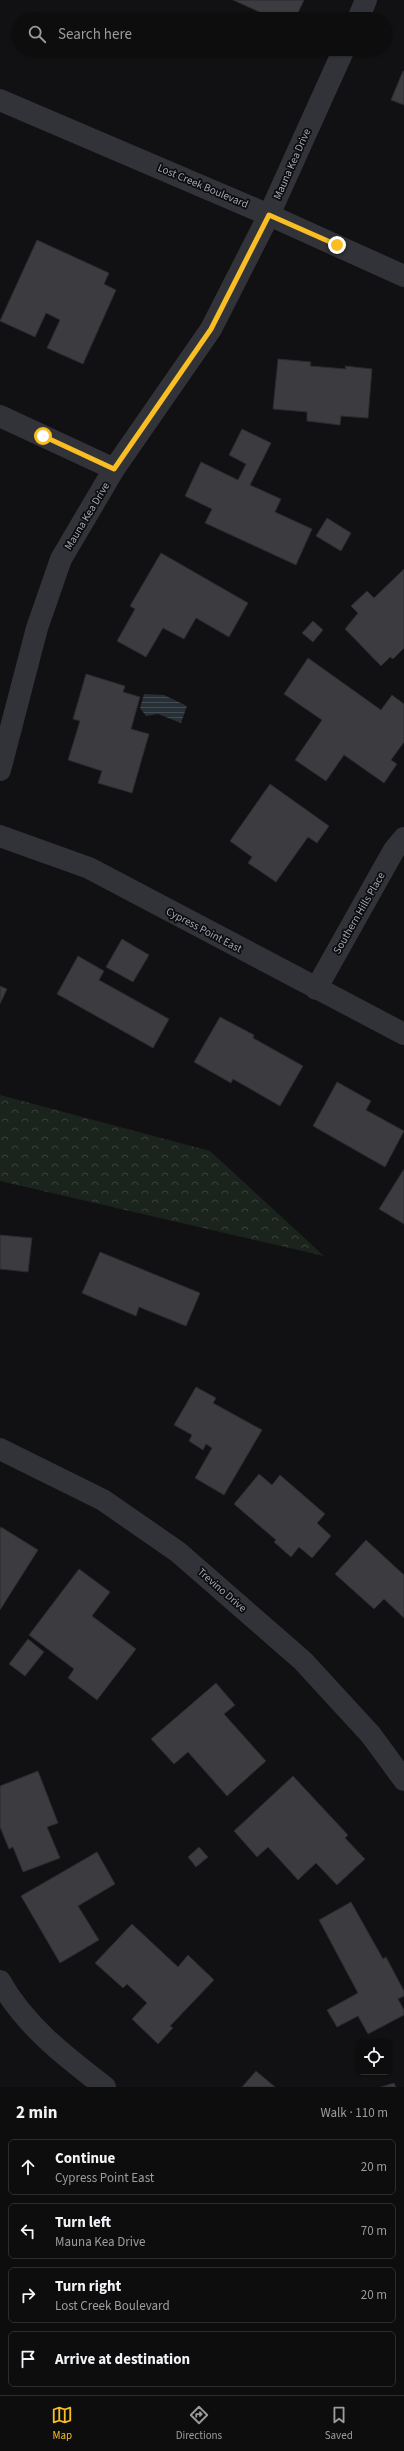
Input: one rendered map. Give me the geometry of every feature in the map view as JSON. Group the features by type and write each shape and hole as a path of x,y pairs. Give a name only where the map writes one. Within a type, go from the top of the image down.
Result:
{"street":[{"path":"361,12 366,0"},
{"name":"Mauna Kea Drive","path":"0,770 38,628 61,559 114,469 211,329 269,215 341,56"},
{"name":"Lost Creek Boulevard","path":"0,100 269,215 404,276"},
{"path":"0,416 114,469"},
{"name":"Cypress Point East","path":"0,836 89,868 316,989 404,1034"},
{"name":"Southern Hills Place","path":"316,989 394,850 404,838"},
{"name":"Trevino Drive","path":"0,1449 103,1500 178,1552 303,1661 371,1735 404,1780"},
{"path":"0,1981 7,1994 54,2048 105,2087"}],"green space":[{"path":"0,1095 210,1151 324,1256 0,1181"}],"shaded area":[{"path":"144,694 164,695 187,706 181,723 158,714 146,716 140,708"}],"building":[{"path":"233,0 304,0 298,12 260,12"},
{"path":"404,71 404,105 391,100"},
{"path":"37,240 109,273 104,284 116,290 83,364 47,348 60,320 46,313 35,337 0,321"},
{"path":"278,359 311,362 310,366 346,369 345,366 372,369 368,418 341,416 340,425 307,421 307,412 273,409"},
{"path":"242,429 271,443 250,485 281,499 275,512 312,529 296,565 205,523 212,509 185,496 201,462 238,480 246,464 229,455"},
{"path":"327,518 351,533 341,551 316,536"},
{"path":"161,553 248,603 229,637 196,618 184,639 163,628 146,657 117,641 135,609 130,606"},
{"path":"404,569 404,648 393,659 390,657 381,666 345,629 358,613 351,606 367,591 374,598"},
{"path":"313,621 323,630 313,642 302,633"},
{"path":"308,658 381,710 392,695 404,704 404,742 391,760 397,764 384,783 344,755 326,781 295,760 322,720 284,694"},
{"path":"86,674 125,686 123,692 140,697 131,729 149,734 132,793 98,783 102,771 68,760 80,721 73,719"},
{"path":"270,784 329,826 317,843 308,837 276,882 248,863 252,857 230,841"},
{"path":"122,939 149,955 133,982 106,967"},
{"path":"78,956 104,971 99,980 169,1019 153,1048 57,994"},
{"path":"0,986 7,989 0,1004"},
{"path":"220,1017 254,1035 253,1038 303,1066 280,1106 233,1079 231,1083 194,1062"},
{"path":"337,1082 371,1101 366,1110 404,1131 385,1167 313,1126"},
{"path":"404,1169 404,1224 379,1209"},
{"path":"0,1235 32,1238 28,1272 0,1269"},
{"path":"100,1252 200,1293 186,1326 139,1307 136,1316 82,1293"},
{"path":"196,1387 216,1398 213,1403 262,1430 224,1495 195,1478 212,1448 206,1444 203,1450 189,1441 192,1435 174,1425"},
{"path":"259,1474 272,1485 280,1475 325,1514 317,1523 331,1536 312,1558 299,1547 291,1557 274,1542 276,1540 234,1504"},
{"path":"1,1527 38,1550 0,1610 0,1529"},
{"path":"366,1540 404,1575 404,1618 384,1599 374,1609 335,1574"},
{"path":"79,1569 110,1592 92,1616 136,1649 97,1700 68,1678 74,1669 29,1635"},
{"path":"28,1639 44,1652 25,1676 9,1664"},
{"path":"216,1683 235,1705 224,1714 266,1761 227,1796 188,1752 174,1764 151,1739"},
{"path":"38,1771 58,1823 47,1827 60,1858 23,1872 13,1847 9,1849 0,1827 0,1786"},
{"path":"293,1776 348,1835 345,1838 365,1859 337,1885 316,1863 298,1880 268,1847 257,1857 234,1831"},
{"path":"199,1847 208,1857 196,1867 188,1857"},
{"path":"97,1852 115,1884 78,1906 99,1940 60,1963 21,1896"},
{"path":"351,1902 383,1959 386,1957 404,1991 404,1996 398,1999 404,2010 404,2015 368,2034 358,2016 337,2027 327,2010 358,1993 319,1920"},
{"path":"132,1924 178,1967 188,1955 214,1980 170,2026 173,2028 158,2044 132,2019 147,2003 127,1984 123,1988 95,1963"},
{"path":"256,2071 275,2087 242,2087"},
{"path":"394,2083 396,2087 381,2087"}],"route":[{"path":"43,436 114,469 211,329 269,215 337,245"}]}
